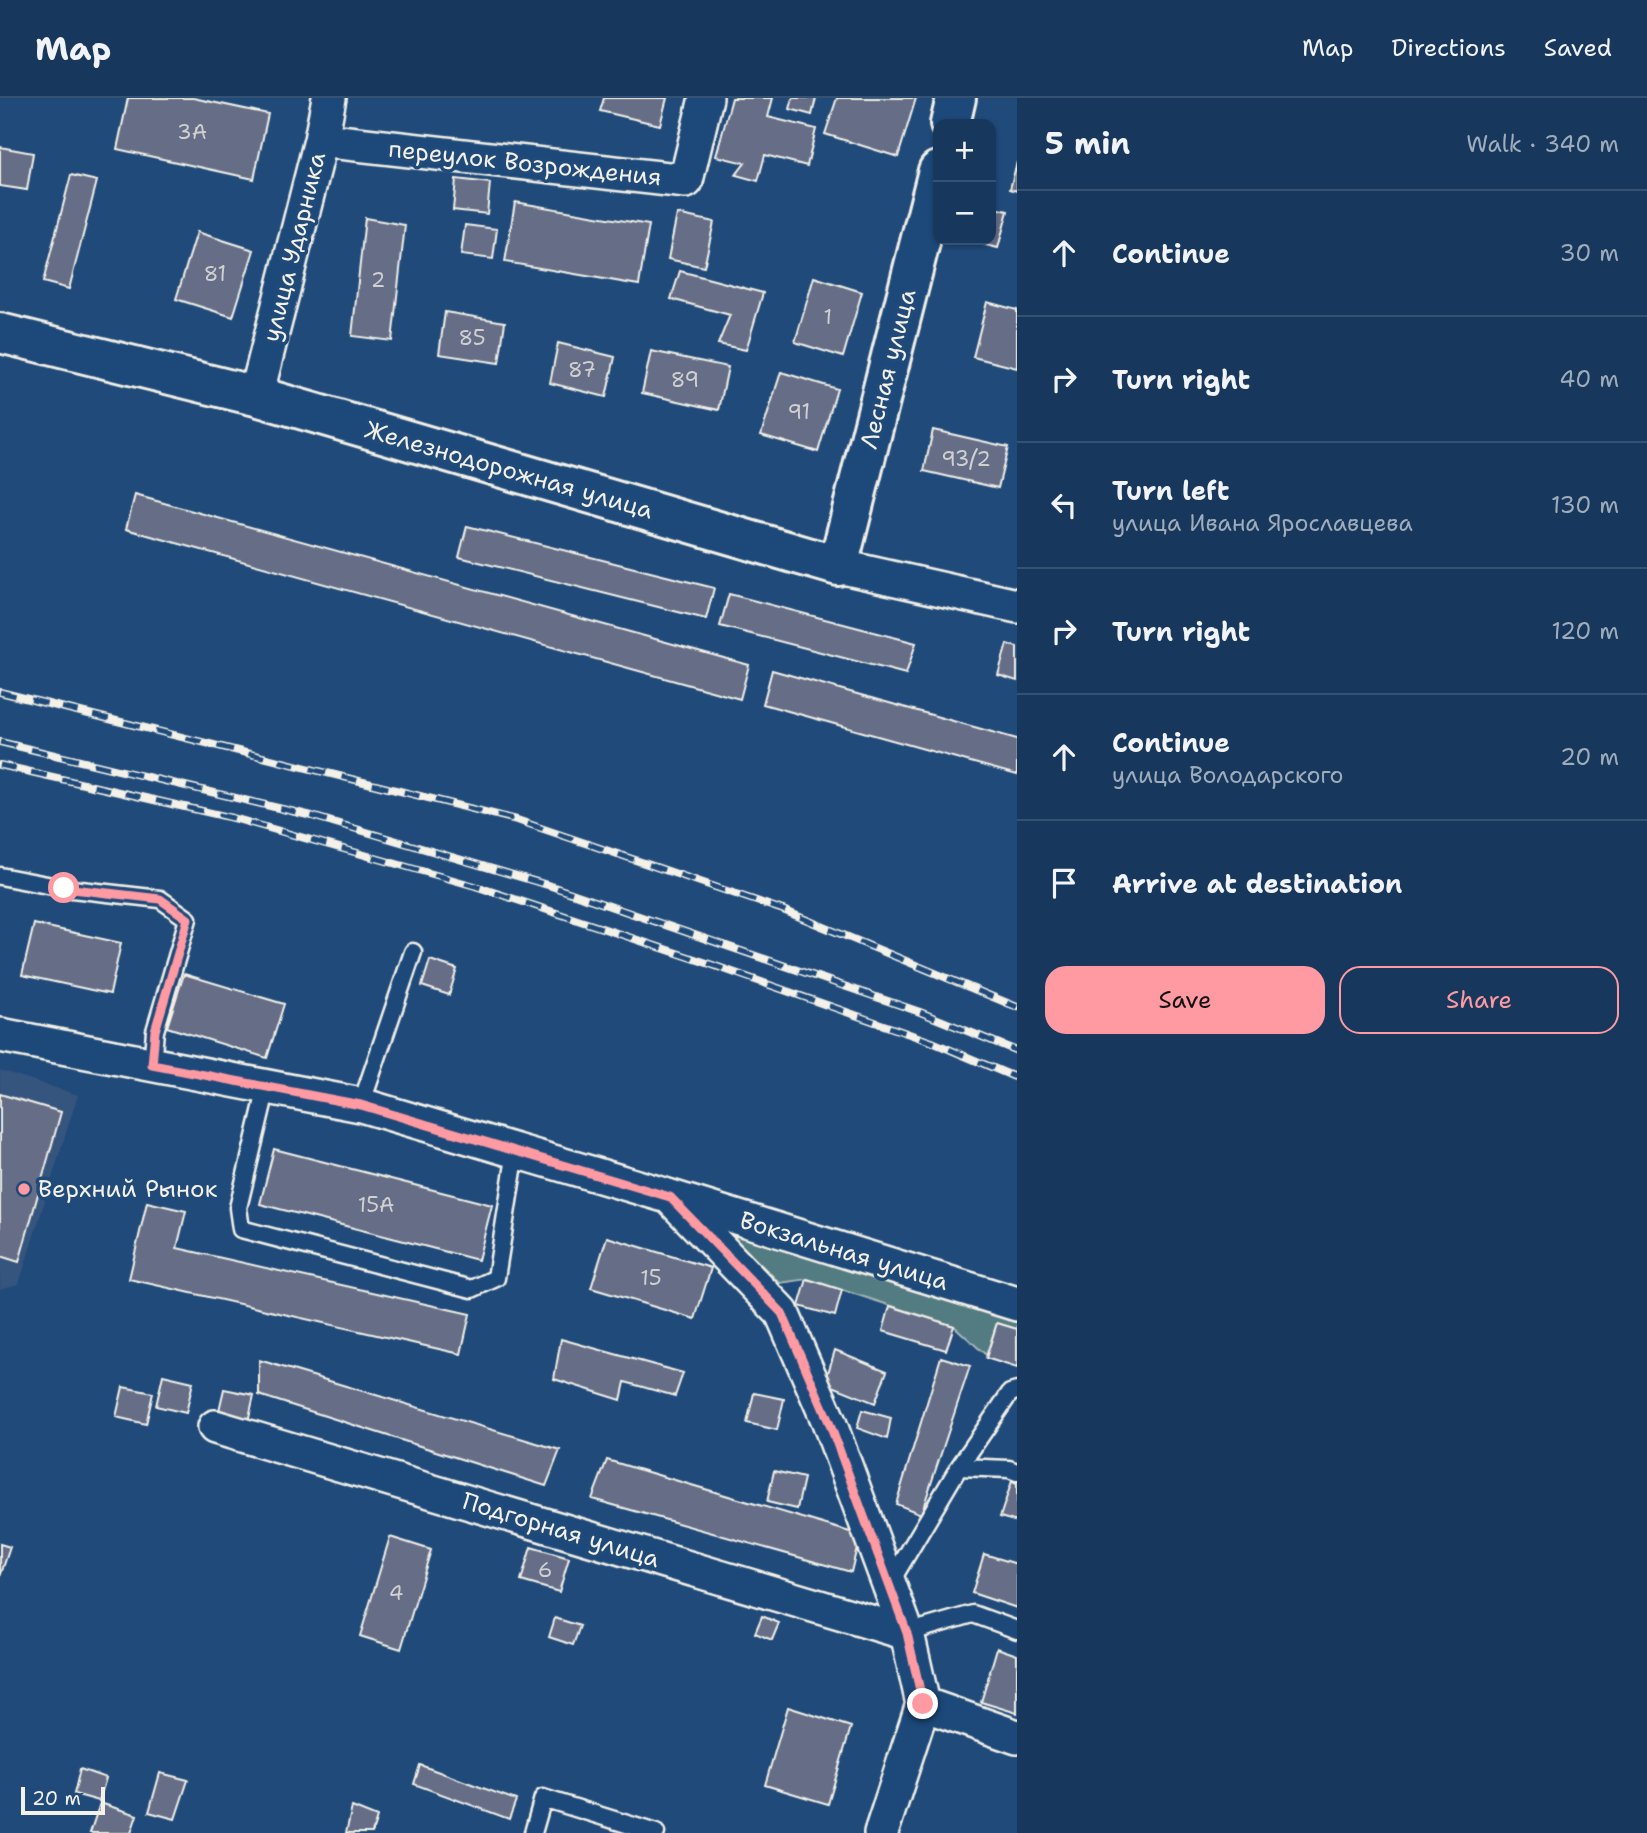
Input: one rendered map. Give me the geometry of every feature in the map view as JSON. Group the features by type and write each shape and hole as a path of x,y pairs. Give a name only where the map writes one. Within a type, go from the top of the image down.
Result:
{"street":[{"name":"улица Ударника","path":"256,396 321,140 329,98"},
{"name":"переулок Возрождения","path":"321,140 686,181 706,98"},
{"path":"951,119 956,98"},
{"name":"Лесная улица","path":"838,566 935,182"},
{"name":"Железнодорожная улица","path":"0,333 256,396 838,566 1017,606"},
{"name":"Вокзальная улица","path":"0,1035 361,1105 1017,1304"},
{"path":"670,1197 782,1313 829,1422 907,1633 923,1704 881,1833"},
{"name":"Подгорная улица","path":"215,1427 907,1633"},
{"path":"923,1704 1017,1737"}],"lane":[{"path":"0,876 64,888 160,899 188,919 155,1031 152,1065"},
{"path":"361,1105 413,952"},
{"path":"267,1087 238,1208 241,1229 472,1289 496,1278 516,1151"},
{"path":"889,1585 958,1467 1010,1393 1017,1391"},
{"path":"958,1467 1009,1469 1017,1472"},
{"path":"907,1633 973,1614 1017,1630"},
{"path":"533,1833 542,1798 656,1833"}],"shaded area":[{"name":"Верхний Рынок","path":"0,1070 78,1095 19,1284 0,1289"}],"green space":[{"path":"747,1224 1017,1304 1017,1329 997,1323 986,1355 954,1326 808,1279 780,1283 734,1239"}],"building":[{"path":"128,98 193,98 268,114 254,179 117,149"},
{"path":"604,98 667,98 660,125 600,111"},
{"path":"732,98 773,98 768,117 816,129 807,166 765,155 758,181 736,175 745,163 716,156"},
{"path":"793,98 816,98 812,115 790,109"},
{"path":"837,98 916,98 898,157 825,134"},
{"path":"0,147 33,153 27,190 0,186"},
{"path":"1017,162 1017,191 1010,189"},
{"path":"71,175 97,181 69,289 43,282"},
{"path":"456,179 490,183 487,214 453,210"},
{"path":"515,202 649,225 639,285 505,262"},
{"path":"996,208 1008,211 998,248 986,245 996,245"},
{"path":"677,214 714,222 704,267 668,259"},
{"path":"365,218 405,225 392,341 352,336"},
{"path":"465,225 497,229 493,259 461,255"},
{"path":"197,232 254,250 233,317 176,299"},
{"path":"680,271 763,293 746,350 718,344 730,315 671,299"},
{"path":"814,277 862,292 843,357 795,342"},
{"path":"987,302 1017,310 1017,368 973,357"},
{"path":"445,312 505,322 499,363 439,354"},
{"path":"558,343 615,357 606,397 550,383"},
{"path":"651,351 728,367 719,410 642,393"},
{"path":"781,372 837,389 818,452 761,435"},
{"path":"933,430 1008,447 998,488 924,471"},
{"path":"135,495 749,665 740,699 126,529"},
{"path":"467,526 714,588 706,619 459,557"},
{"path":"729,594 916,643 906,674 720,626"},
{"path":"1007,644 1017,647 1017,681 998,675"},
{"path":"772,670 1017,739 1017,775 763,704"},
{"path":"34,924 121,943 110,994 22,975"},
{"path":"430,960 457,969 449,995 422,986"},
{"path":"184,974 284,1004 267,1058 167,1027"},
{"name":"Верхний Рынок","path":"0,1094 61,1112 19,1262 0,1256"},
{"path":"274,1149 492,1205 478,1260 260,1204"},
{"path":"147,1202 186,1211 177,1248 470,1314 461,1354 129,1279"},
{"path":"607,1237 711,1268 695,1319 591,1288"},
{"path":"807,1279 842,1290 835,1316 799,1306"},
{"path":"890,1306 954,1326 946,1350 883,1331"},
{"path":"997,1323 1017,1329 1017,1368 986,1358"},
{"path":"561,1339 683,1373 675,1396 625,1382 621,1400 554,1379"},
{"path":"835,1350 887,1371 875,1403 825,1383"},
{"path":"941,1357 970,1366 921,1514 896,1504"},
{"path":"259,1360 560,1450 546,1486 259,1395"},
{"path":"163,1375 193,1382 186,1413 156,1406"},
{"path":"123,1387 153,1393 146,1424 116,1417"},
{"path":"224,1389 254,1395 247,1426 217,1419"},
{"path":"754,1393 784,1399 777,1430 747,1423"},
{"path":"862,1410 891,1418 887,1439 857,1428"},
{"path":"607,1460 860,1535 851,1572 592,1499"},
{"path":"774,1471 804,1478 797,1509 767,1502"},
{"path":"1012,1481 1017,1483 1017,1522 1000,1517"},
{"path":"390,1537 431,1550 401,1649 360,1636"},
{"path":"0,1544 10,1547 0,1577"},
{"path":"531,1547 569,1558 559,1592 521,1581"},
{"path":"984,1554 1017,1564 1017,1608 972,1593"},
{"path":"762,1616 779,1623 772,1640 755,1633"},
{"path":"555,1618 580,1626 573,1645 549,1637"},
{"path":"997,1648 1017,1655 1017,1713 981,1702"},
{"path":"788,1707 851,1727 828,1804 765,1785"},
{"path":"420,1765 516,1800 509,1819 414,1784"},
{"path":"80,1769 106,1778 99,1801 74,1794"},
{"path":"160,1773 188,1780 175,1819 149,1812"},
{"path":"100,1803 137,1815 131,1833 90,1833"},
{"path":"352,1807 377,1817 372,1833 346,1833"}],"railway":[{"path":"0,692 517,820 783,910 1017,1007"},
{"path":"0,742 312,816 551,886 920,1012 1017,1051"},
{"path":"0,765 233,818 475,886 932,1042 1017,1078"}],"place":[{"name":"Верхний Рынок","path":"24,1189"}],"route":[{"path":"64,888 160,899 188,919 155,1031 152,1065 361,1105 670,1197 782,1313 829,1422 907,1633 923,1704"}]}
